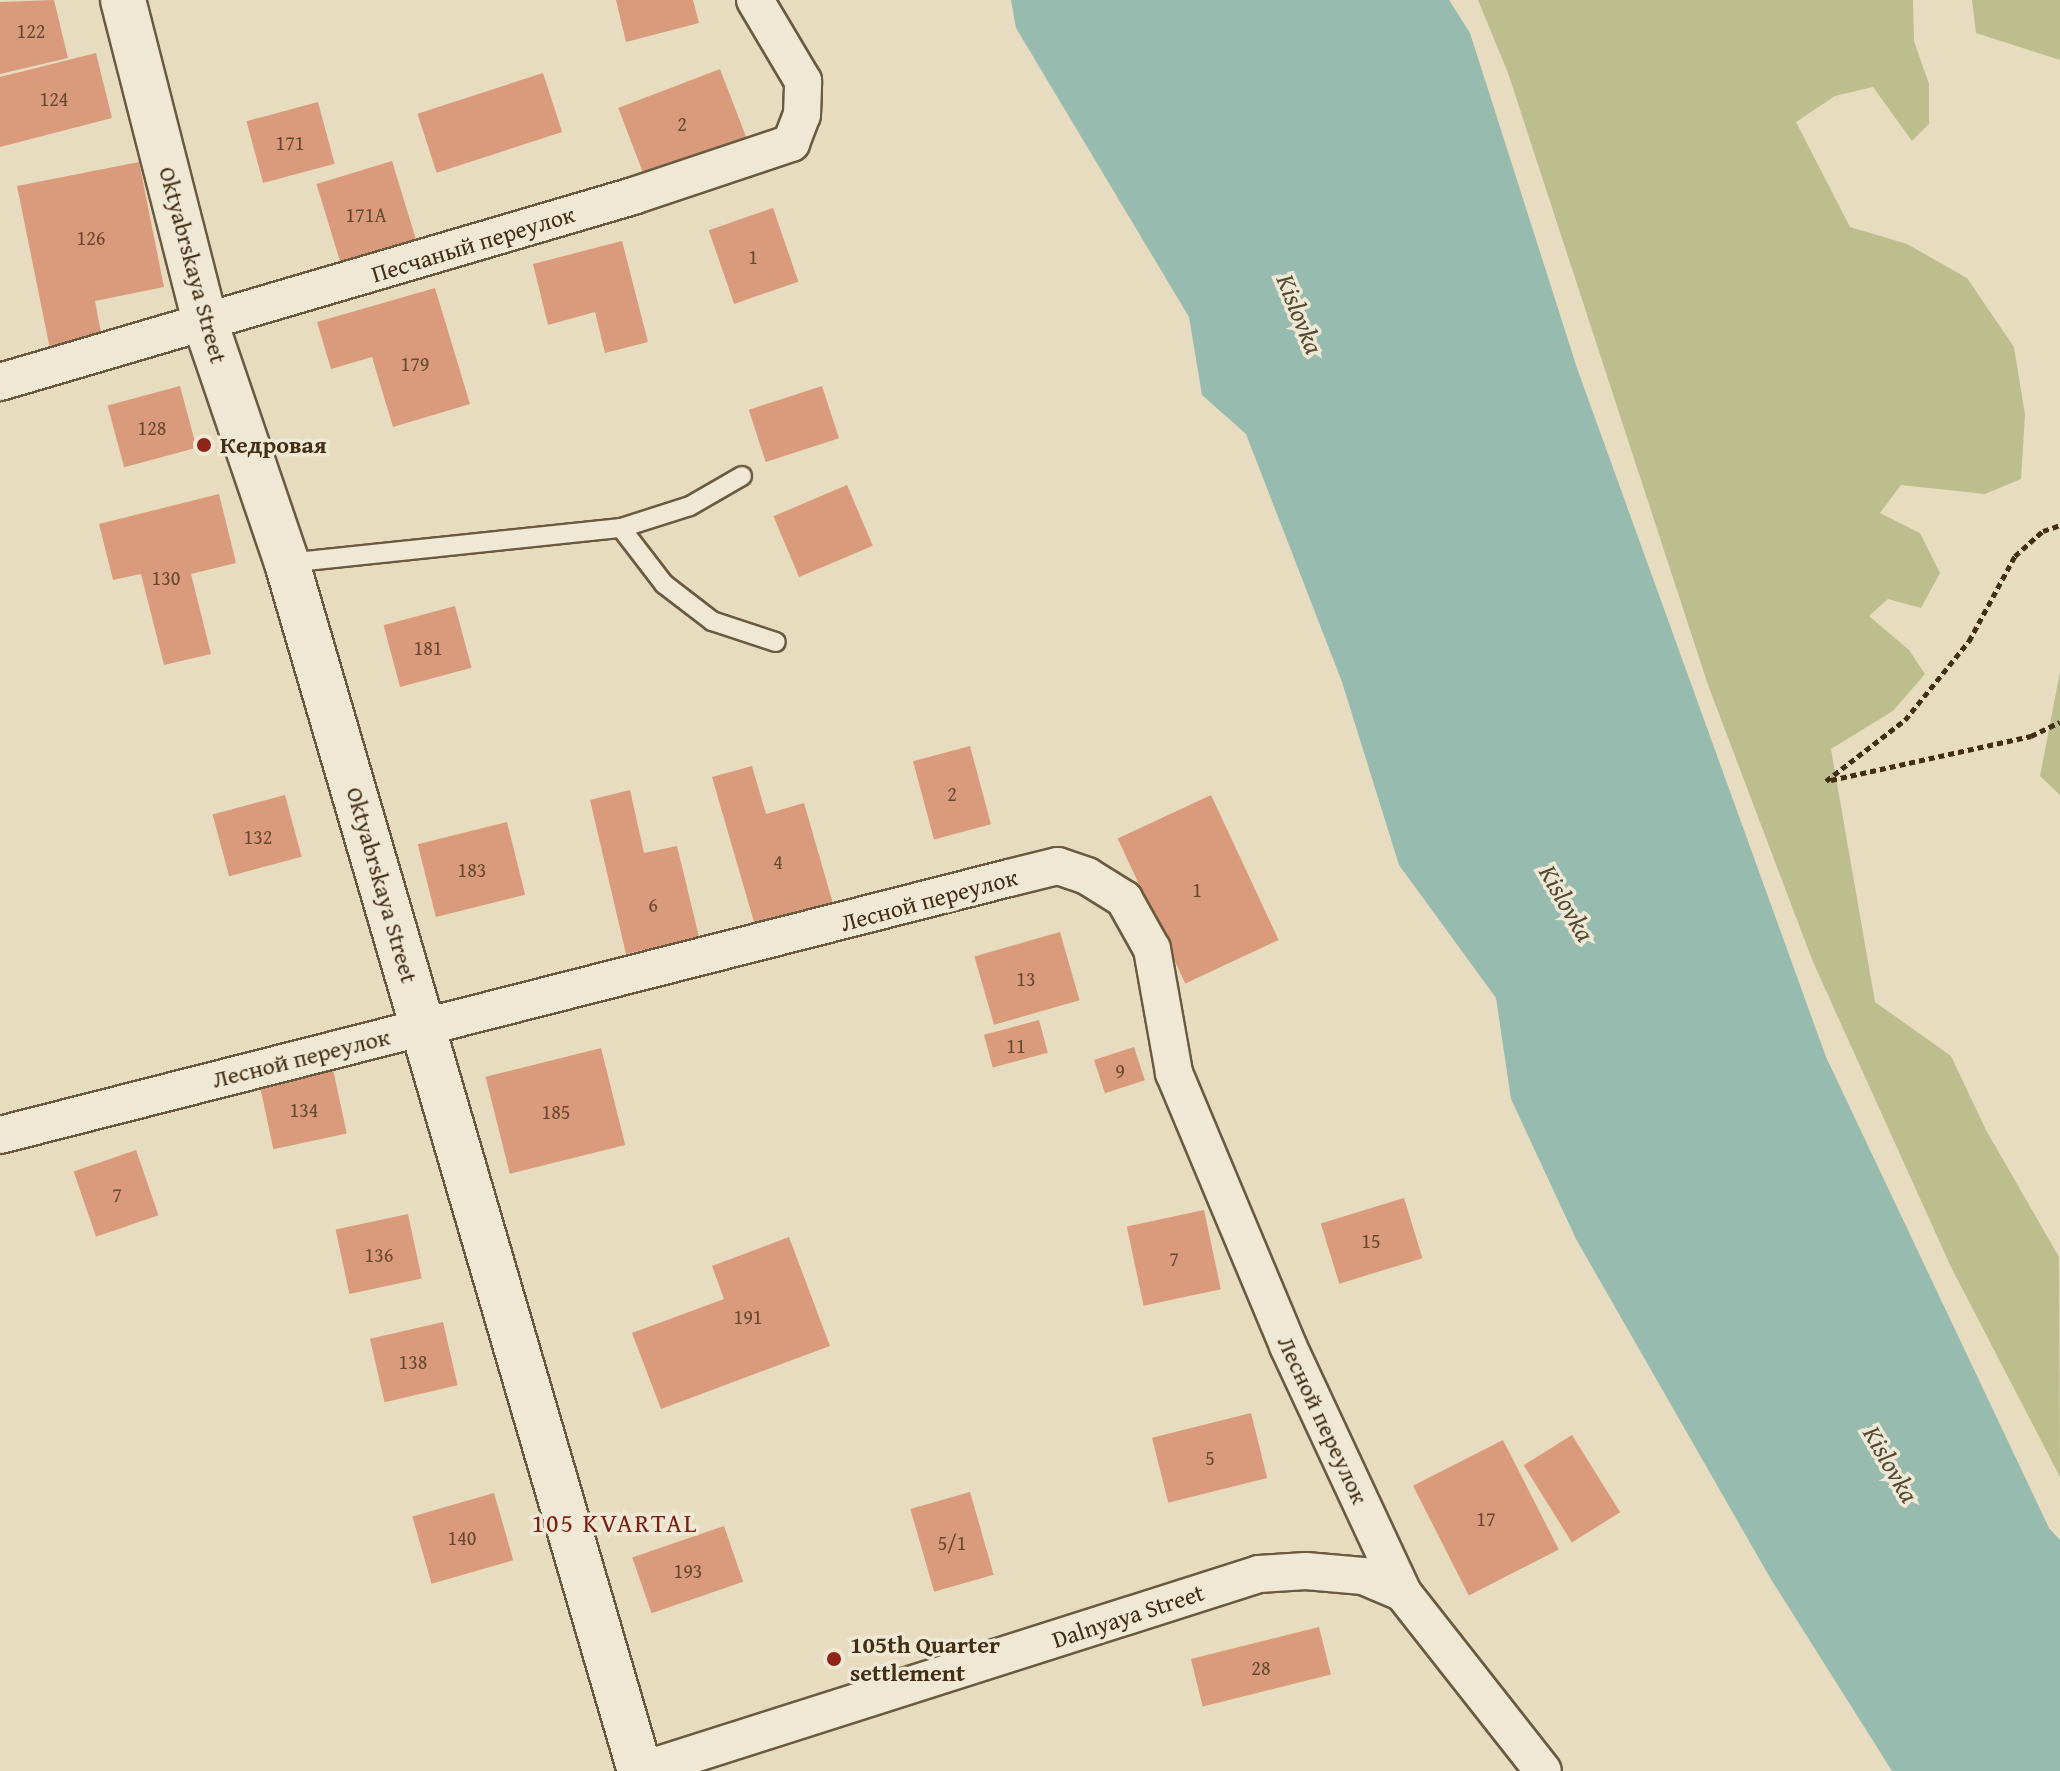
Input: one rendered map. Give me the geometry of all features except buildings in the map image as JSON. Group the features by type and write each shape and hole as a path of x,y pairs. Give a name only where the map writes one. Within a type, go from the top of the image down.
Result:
{"street":[{"name":"Oktyabrskaya Street","path":"123,0 206,325 287,563 640,1771"},
{"name":"Песчаный переулок","path":"0,382 206,325 791,143 802,115 803,81 755,0"},
{"name":"Лесной переулок","path":"0,1135 1058,866 1087,876 1124,899 1152,949 1174,1073 1288,1346 1403,1593"},
{"name":"Dalnyaya Street","path":"640,1771 1259,1574 1306,1571 1363,1576 1403,1593 1543,1771"}],"lane":[{"path":"287,563 621,528 690,506 742,476"},
{"path":"621,528 664,584 712,621 776,642"}],"path":[{"path":"2060,525 2043,531 2015,556 1969,641 1905,720 1826,781 2031,736 2060,722"}],"green space":[{"path":"1478,0 1913,0 1914,41 1929,84 1929,124 1912,141 1873,87 1835,96 1796,122 1850,227 1907,244 1967,278 2014,347 2025,415 2021,479 1985,494 1901,485 1880,513 1920,533 1940,573 1921,608 1888,599 1869,616 1909,650 1925,674 1893,711 1831,749 1875,1002 1951,1056 1986,1130 2059,1257 2060,1477 1951,1267 1813,962 1708,685 1508,73"},
{"path":"1972,0 2060,0 2060,60 1976,33"},
{"path":"2060,672 2060,795 2040,776"}],"water":[{"name":"Kislovka","path":"1011,0 1449,0 1470,33 1578,371 1826,1057 2049,1528 2060,1540 2060,1771 1892,1771 1769,1576 1576,1239 1511,1099 1496,998 1399,865 1342,682 1246,434 1202,395 1189,317 1016,28"}],"place":[{"name":"Кедровая","path":"204,445"},
{"name":"105th Quarter settlement","path":"834,1659"}],"district":[{"name":"105 KVARTAL","path":"615,1523"}]}
